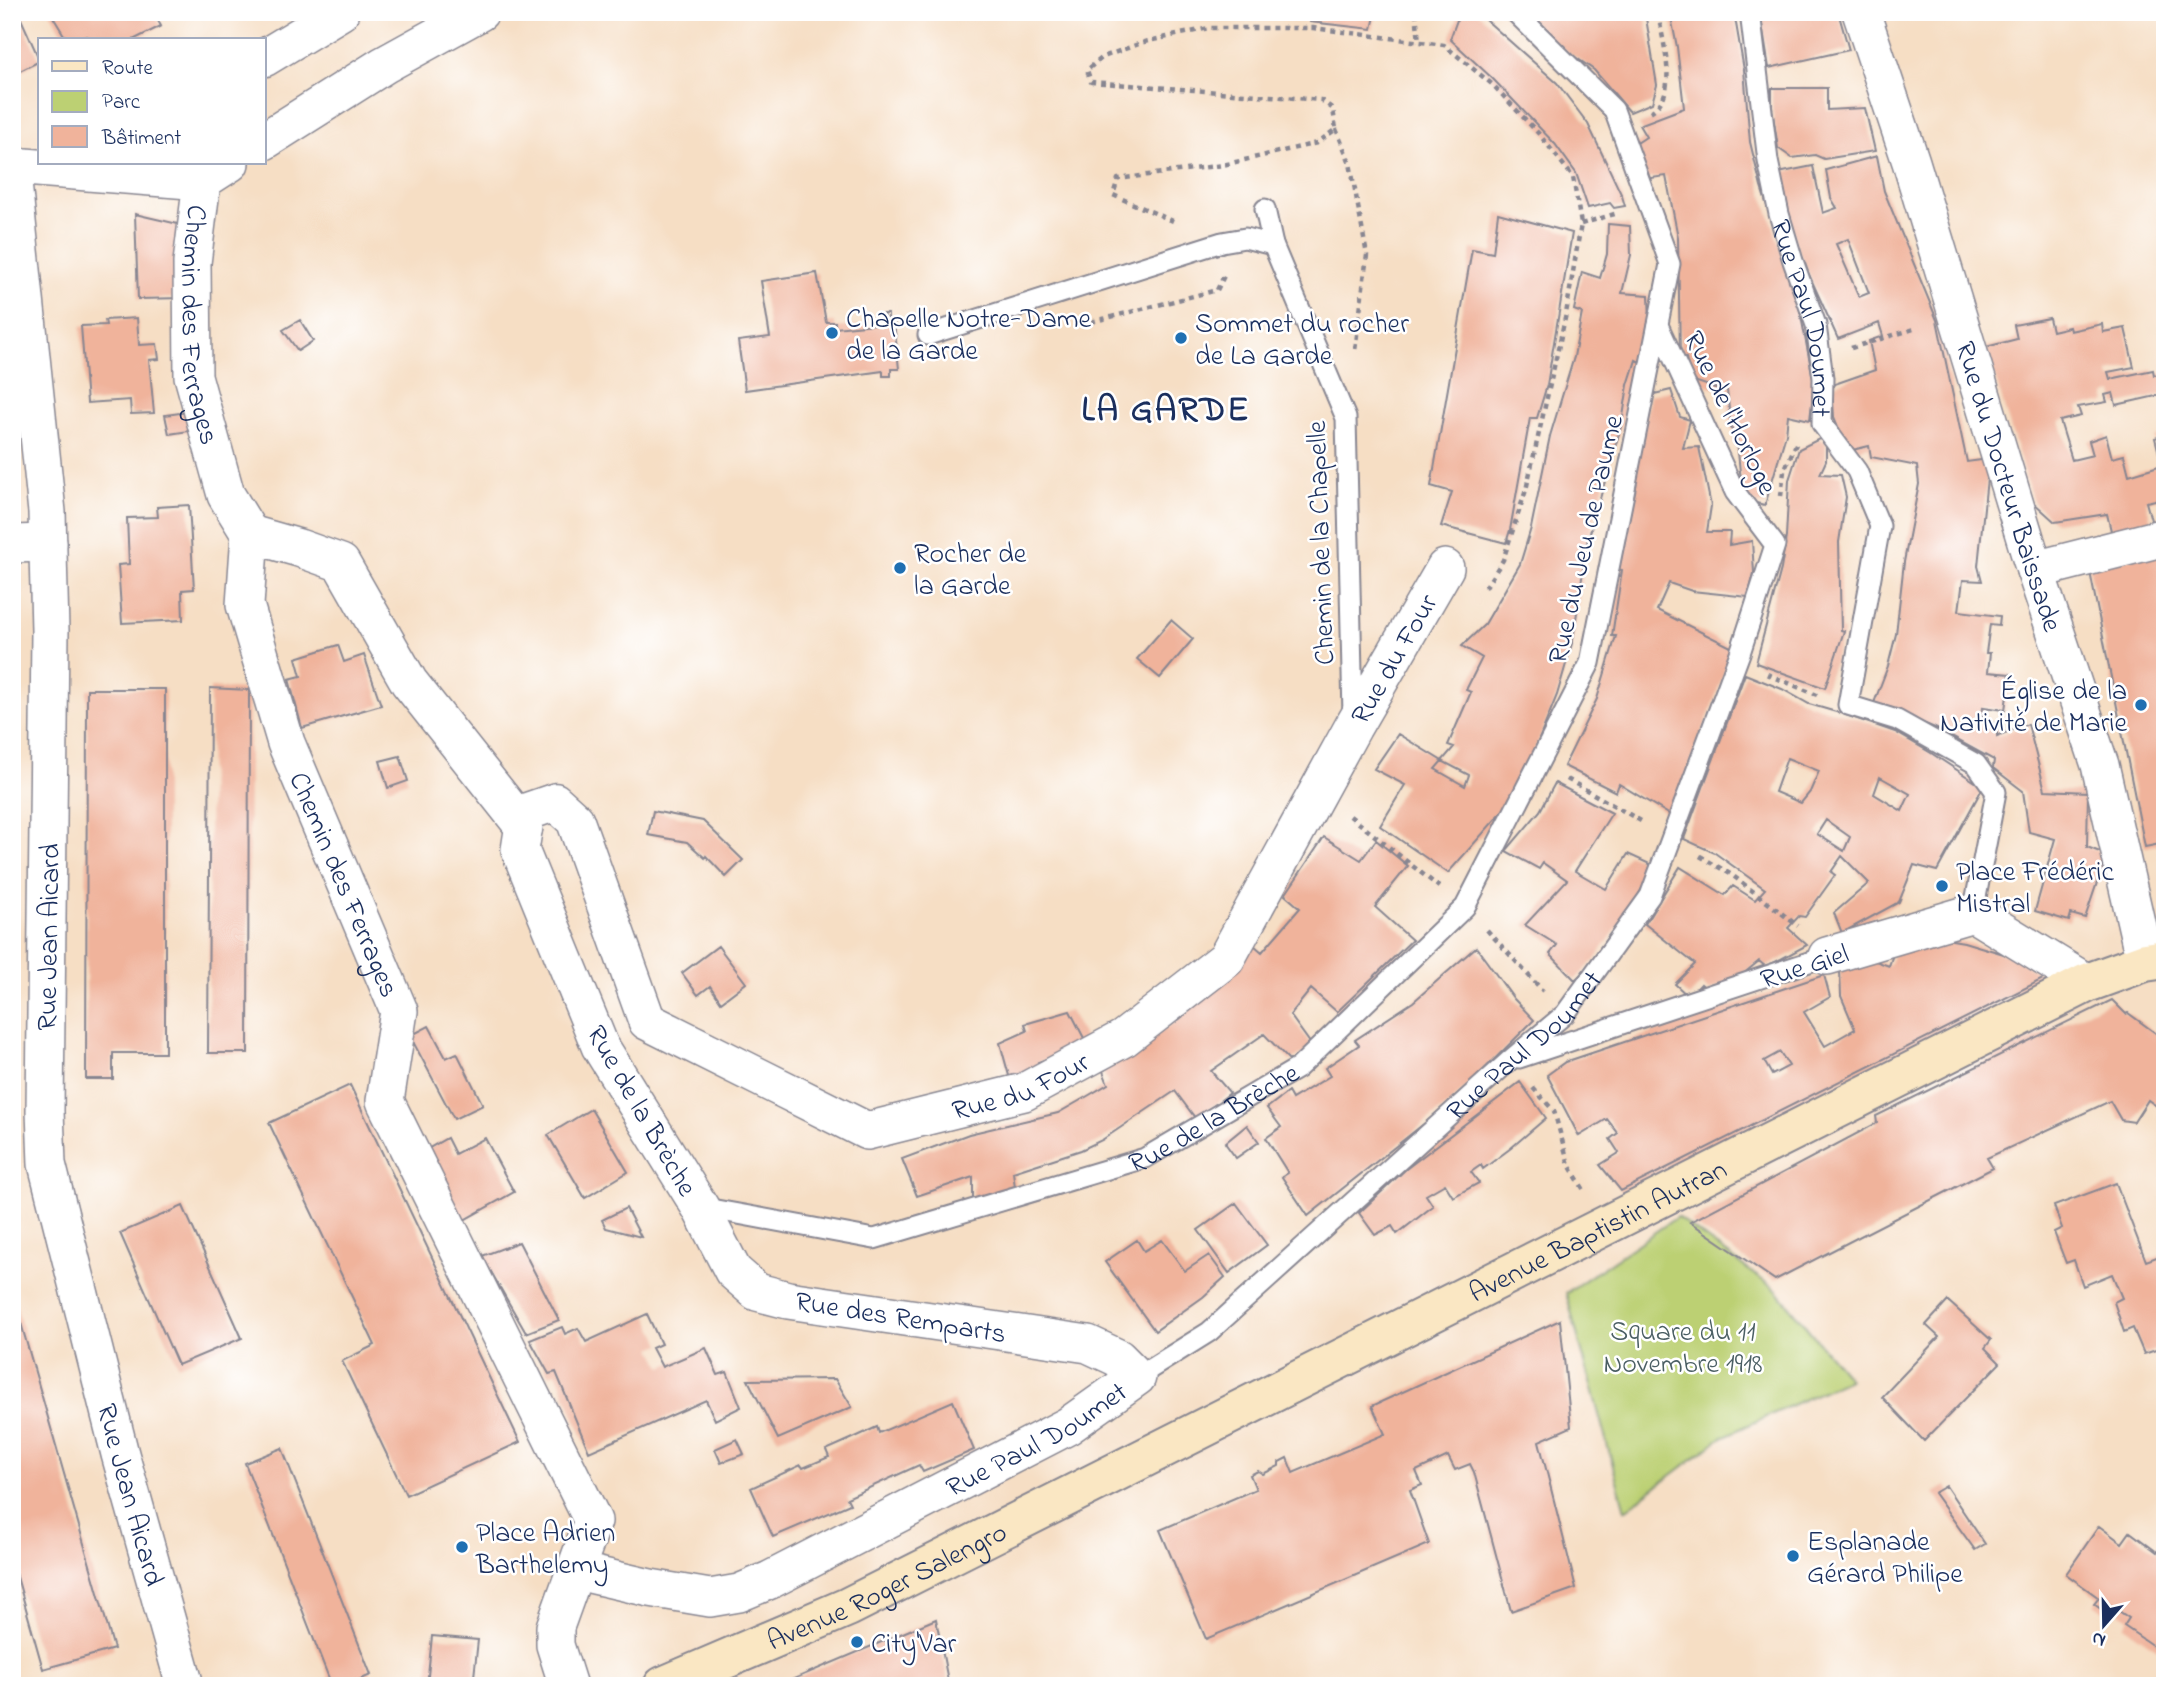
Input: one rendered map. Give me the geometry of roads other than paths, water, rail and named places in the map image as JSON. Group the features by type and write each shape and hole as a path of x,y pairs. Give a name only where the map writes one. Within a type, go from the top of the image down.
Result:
{"street":[{"path":"266,57 340,12"},
{"path":"266,140 384,65 480,12"},
{"name":"Rue du Docteur Baissade","path":"1861,12 1911,162 2035,570 2100,765 2155,961"},
{"path":"12,166 38,155"},
{"path":"12,166 211,169"},
{"name":"Chemin des Ferrages","path":"211,169 192,263 193,376 226,495 250,534 245,606 286,743 399,1011 385,1101 593,1521 576,1570"},
{"name":"Rue Jean Aicard","path":"12,173 47,512 50,631 45,1111 47,1164 120,1454 185,1686"},
{"path":"250,534 341,563 409,682 524,827"},
{"path":"2035,570 2165,537"},
{"path":"12,544 48,543"},
{"name":"Rue du Four","path":"524,827 526,812 555,802 575,820 647,1021 867,1131 1024,1092 1124,1038 1226,959 1353,726 1445,568"},
{"name":"Rue de la Brèche","path":"524,827 520,850 600,1046 700,1207"},
{"path":"1973,913 2087,983"},
{"name":"Rue Giel","path":"1828,956 1973,913"},
{"name":"Avenue Baptistin Autran","path":"1108,1478 2087,983 2155,961"},
{"name":"Rue des Remparts","path":"700,1207 733,1271 757,1292 788,1300 1088,1344 1118,1357 1138,1377"},
{"name":"Rue Paul Doumet","path":"576,1570 650,1588 710,1598 739,1593 770,1580 1068,1426 1138,1377"},
{"name":"Avenue Roger Salengro","path":"663,1686 848,1608 1108,1478"},
{"path":"568,1686 555,1645 555,1627 576,1570"}],"lane":[{"name":"Rue de l'Horloge","path":"1515,12 1614,110 1670,264 1658,325 1735,492 1775,545"},
{"name":"Rue Paul Doumet","path":"1750,12 1768,161 1779,214 1816,325 1824,378 1822,424 1857,471 1880,526 1848,705 1897,720 1976,764 1996,792 1973,913"},
{"name":"Chemin de la Chapelle","path":"1265,209 1273,244 1346,418 1353,726"},
{"path":"928,334 1222,242 1245,238 1273,244"},
{"name":"Rue du Jeu de Paume","path":"1465,907 1590,663 1658,325"},
{"name":"Rue Paul Doumet","path":"1138,1377 1209,1332 1509,1061 1565,1014 1650,897 1738,661 1775,545"},
{"name":"Rue de la Brèche","path":"700,1207 874,1239 1145,1158 1298,1068 1465,907"},
{"name":"Rue Giel","path":"1509,1061 1828,956"}],"place":[{"name":"Chapelle Notre-Dame de la Garde","path":"832,333"},
{"name":"Sommet du rocher de La Garde","path":"1181,338"},
{"name":"Rocher de la Garde","path":"900,568"},
{"name":"Église de la Nativité de Marie","path":"2141,705"},
{"name":"Place Frédéric Mistral","path":"1942,886"},
{"name":"Place Adrien Barthelemy","path":"462,1547"},
{"name":"Esplanade Gérard Philipe","path":"1793,1556"},
{"name":"City'Var","path":"857,1642"}],"district":[{"name":"LA GARDE","path":"1166,408"}],"park label":[{"name":"Square du 11 Novembre 1918","path":"1683,1346"}]}
